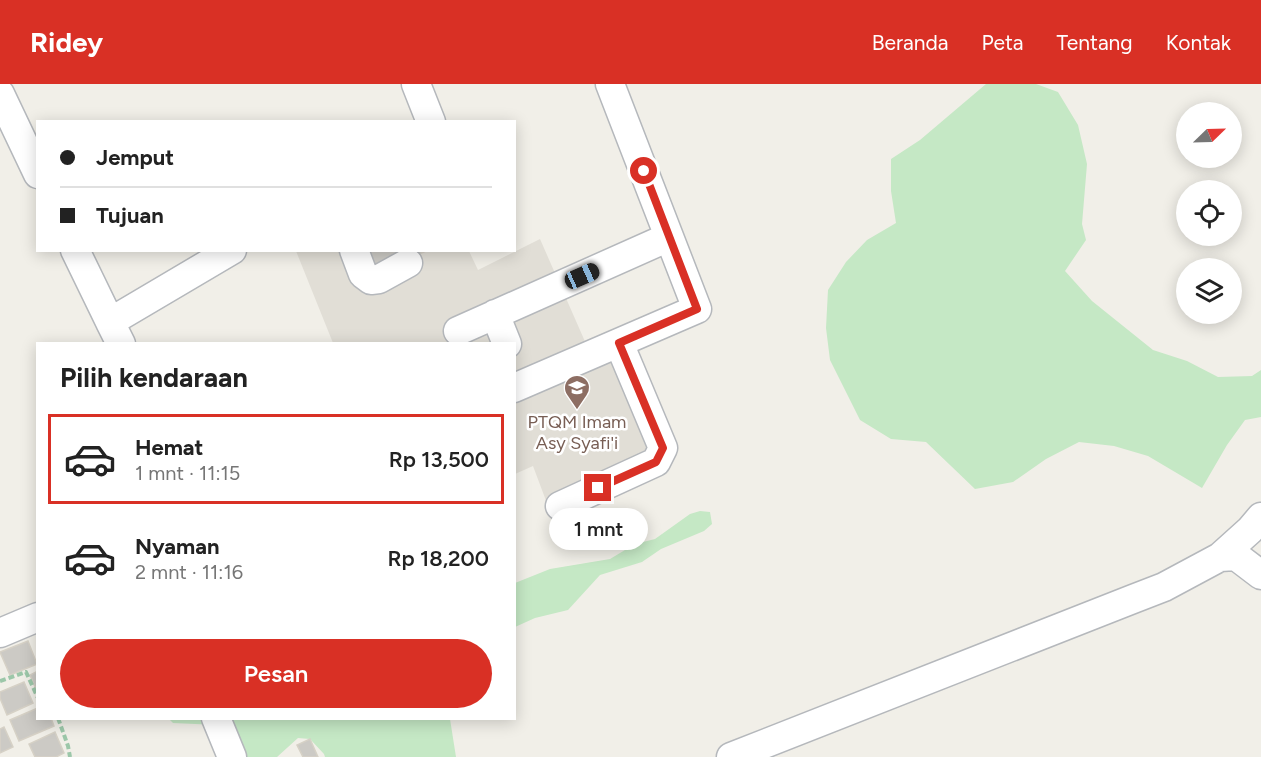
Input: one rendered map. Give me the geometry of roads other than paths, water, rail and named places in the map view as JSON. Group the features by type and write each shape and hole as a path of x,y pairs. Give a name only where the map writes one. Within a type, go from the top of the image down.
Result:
{"street":[{"path":"416,84 430,120"},
{"path":"517,378 619,343 697,309 610,84"},
{"path":"0,94 36,170"},
{"path":"458,331 669,237"},
{"path":"76,252 116,333 229,252"},
{"path":"355,252 363,274 370,280 379,279 408,262"},
{"path":"495,314 506,342"},
{"path":"560,506 656,462 663,448 619,343"},
{"path":"731,757 1153,591 1220,557 1261,517"},
{"path":"1220,557 1236,556 1261,575"},
{"path":"0,633 36,618"},
{"path":"217,720 232,757"}],"place":[{"name":"PTQM Imam Asy Syafi'i","path":"577,411"}]}
